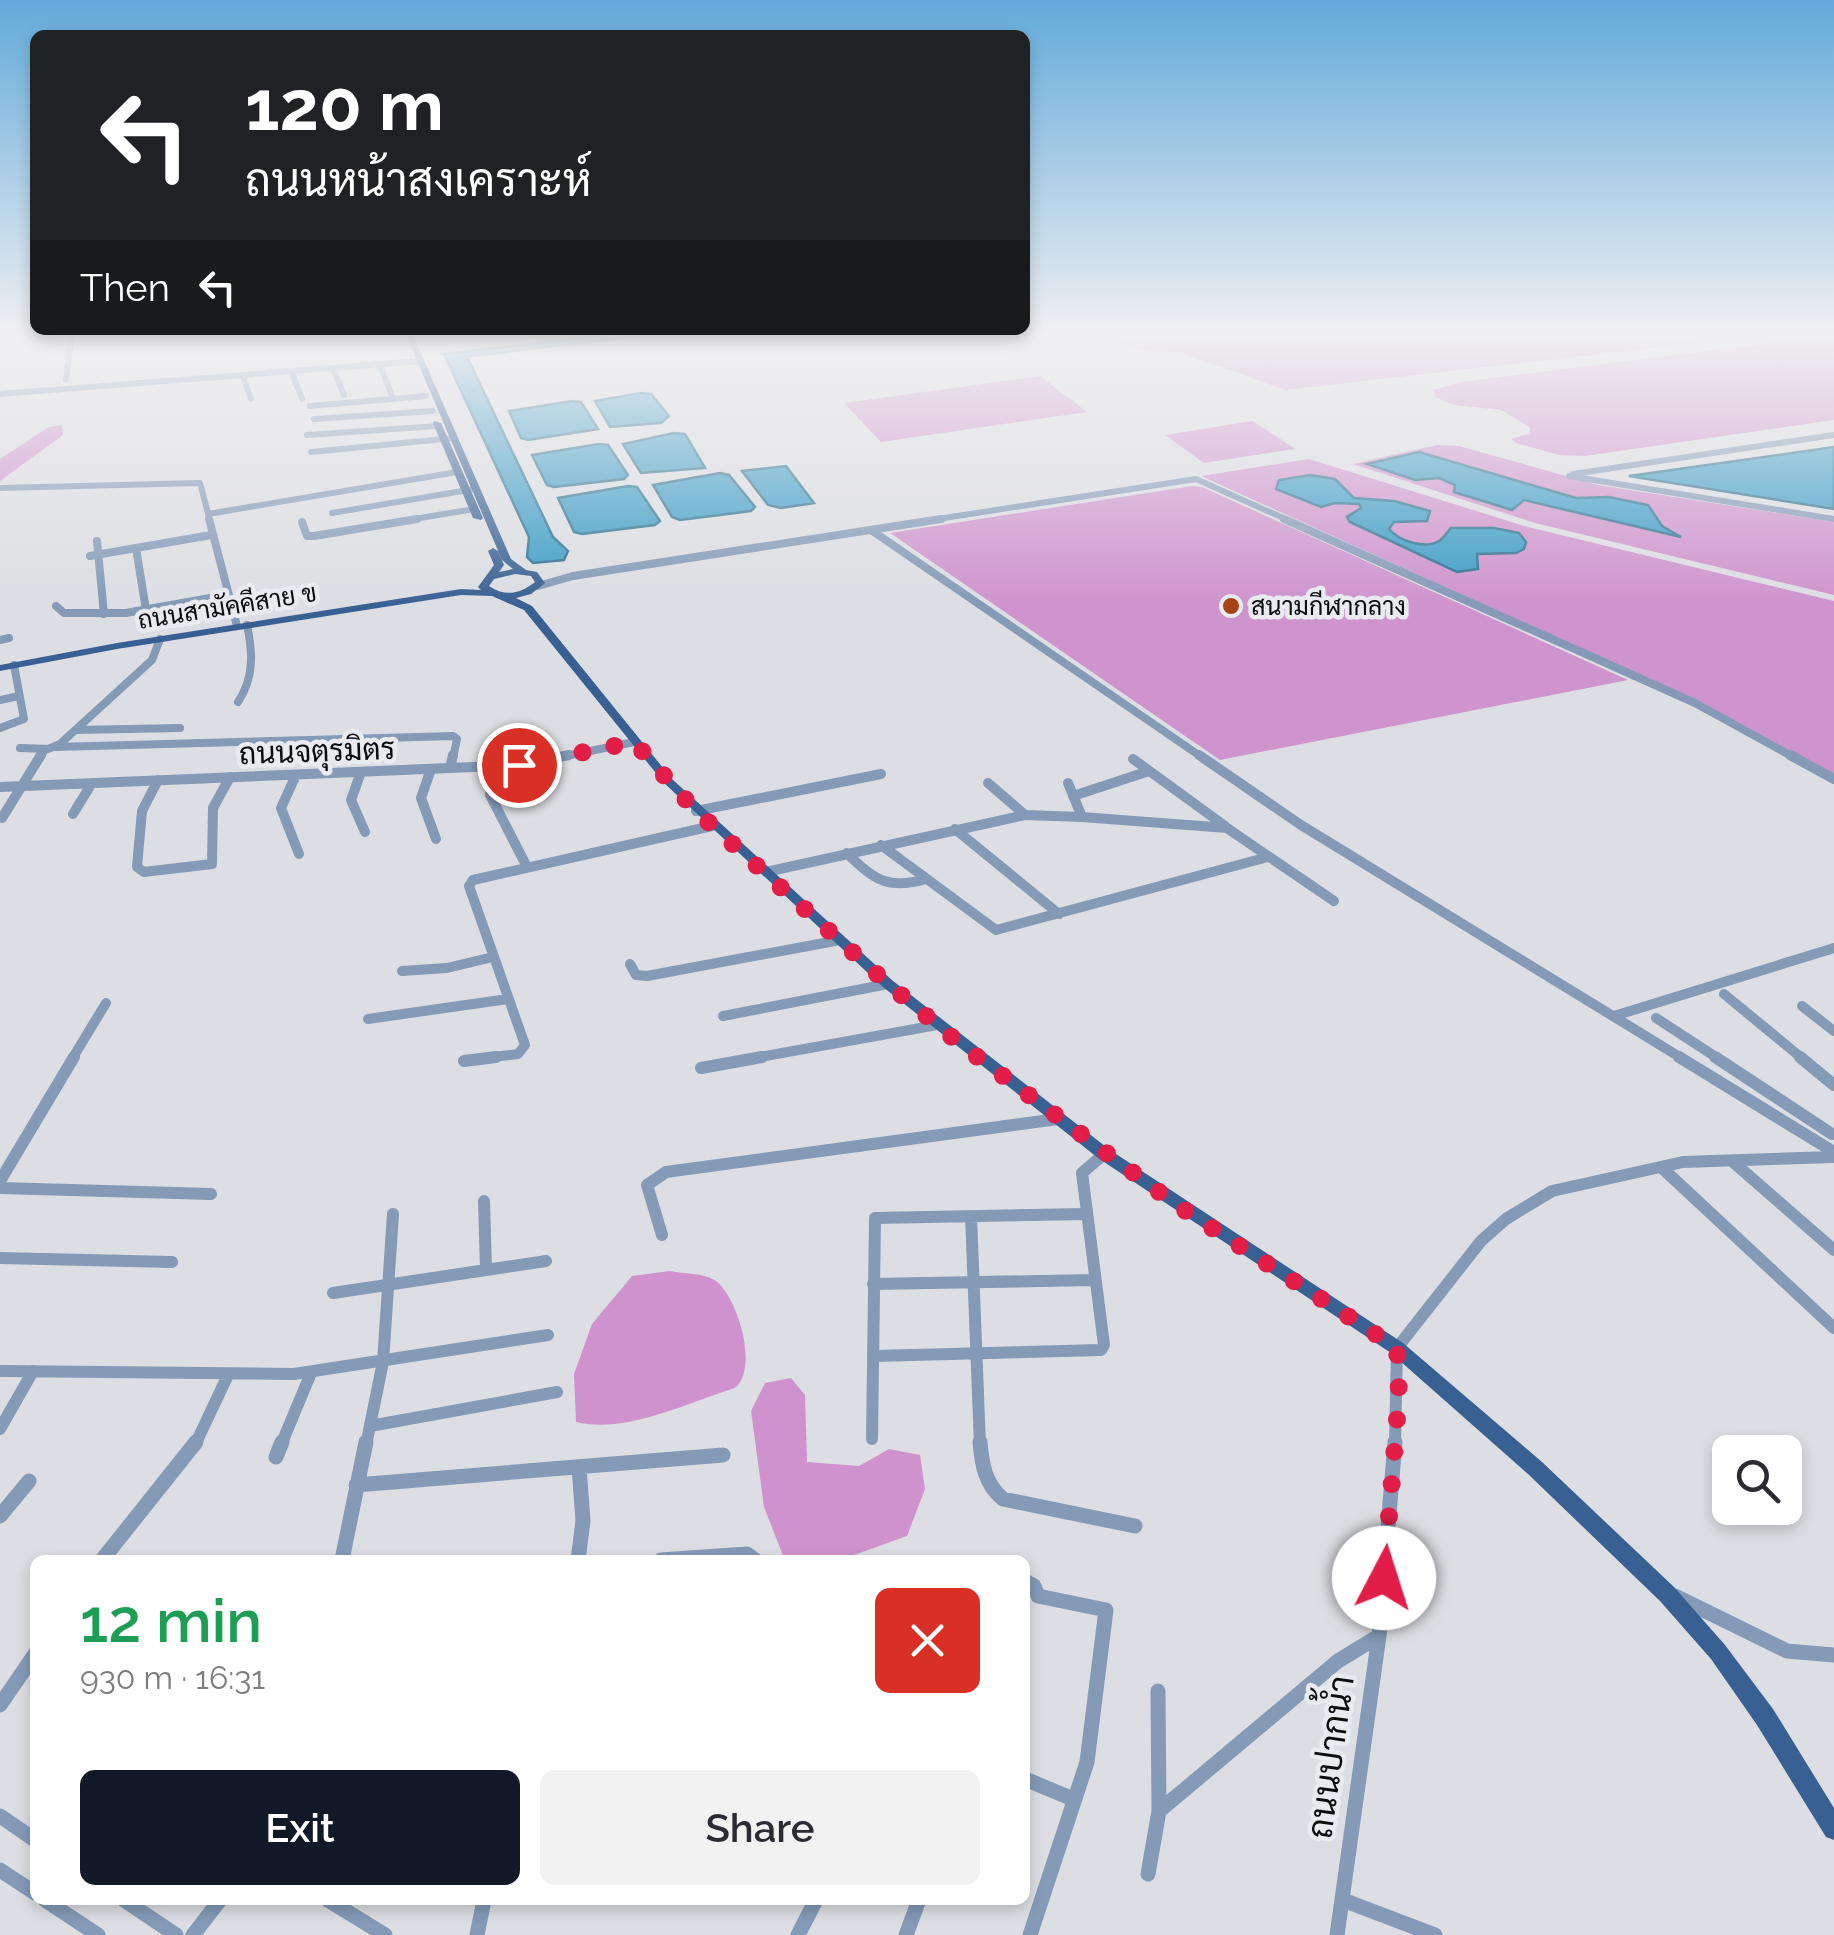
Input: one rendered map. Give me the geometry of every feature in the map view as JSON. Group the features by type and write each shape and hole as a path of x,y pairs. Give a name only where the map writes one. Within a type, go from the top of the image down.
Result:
{"main road":[{"path":"443,425 507,560 540,580 528,608"},
{"path":"438,426 449,439 458,472 471,489 474,509 498,562 483,588 490,594"},
{"name":"ถนนสามัคคีสาย ข","path":"461,592 489,578 528,573"},
{"path":"503,596 534,589"},
{"name":"ถนนสามัคคีสาย ข","path":"0,668 461,592 503,596"},
{"path":"503,596 528,608 634,742 696,811 888,984 1104,1154 1397,1348 1534,1468 1668,1594 1718,1652 1766,1717 1834,1829"}],"street":[{"path":"307,435 438,426"},
{"path":"1834,434 1570,476 1834,519"},
{"path":"311,452 449,439"},
{"path":"208,514 458,472"},
{"path":"534,589 573,576 1196,479 1691,701 1834,779"},
{"path":"0,488 200,483 226,595 252,648 251,672 238,702"},
{"path":"332,512 471,489"},
{"path":"302,522 306,536 314,536 474,509"},
{"path":"870,530 1301,824 1816,1139 1834,1154"},
{"path":"94,555 211,535"},
{"path":"97,541 94,555 104,614"},
{"path":"136,548 146,610"},
{"path":"528,573 573,576"},
{"path":"56,606 64,613 104,614 226,595"},
{"path":"3,813 51,748 152,660 160,639"},
{"path":"0,728 24,719 14,665"},
{"path":"0,700 18,696"},
{"path":"75,730 180,728"},
{"path":"20,748 453,736 457,738 450,768"},
{"name":"ถนนจตุรมิตร","path":"0,788 535,764 634,742"},
{"path":"1133,759 1334,900"},
{"path":"496,766 490,795 526,865"},
{"path":"431,769 421,798 436,839"},
{"path":"1074,796 1149,770"},
{"path":"361,772 352,800 365,832"},
{"path":"296,774 281,808 298,854"},
{"path":"696,811 881,774"},
{"path":"158,780 142,811 137,867 144,872 212,864 213,808 230,777"},
{"path":"73,814 92,783"},
{"path":"1068,783 1082,818"},
{"path":"988,784 1025,816"},
{"path":"766,872 881,844 1025,816 1227,828"},
{"path":"464,1060 522,1052 522,1034 470,884 486,874 712,826"},
{"path":"955,829 1059,914"},
{"path":"881,844 996,930 1147,886 1268,857"},
{"path":"847,853 880,884 896,886 926,879"},
{"path":"630,964 636,975 647,976 840,940"},
{"path":"1614,1016 1834,948"},
{"path":"402,972 441,970 493,957"},
{"path":"722,1016 888,984"},
{"path":"1724,994 1834,1084"},
{"path":"368,1020 508,999"},
{"path":"106,1003 7,1157 0,1184 211,1194"},
{"path":"1802,1006 1834,1030"},
{"path":"1656,1018 1833,1134"},
{"path":"701,1068 937,1024"},
{"path":"662,1234 647,1185 666,1172 1058,1119"},
{"path":"1816,1139 1833,1134"},
{"path":"874,1356 1101,1350 1104,1345 1082,1173 1104,1154"},
{"path":"1397,1348 1481,1241 1506,1219 1552,1191 1661,1167 1834,1154"},
{"path":"1732,1161 1834,1250"},
{"path":"1661,1167 1834,1328"},
{"path":"484,1201 486,1270"},
{"path":"343,1555 383,1362 393,1214"},
{"path":"872,1439 875,1218 1086,1214"},
{"path":"971,1216 980,1447 992,1490 1003,1499 1135,1526"},
{"path":"0,1258 172,1262"},
{"path":"333,1293 546,1262"},
{"path":"873,1284 1094,1280"},
{"path":"0,1371 310,1373 548,1335"},
{"name":"ถนนปากน้ำ","path":"1337,1935 1379,1636 1397,1418 1397,1348"},
{"path":"0,1429 33,1372"},
{"path":"276,1457 310,1373"},
{"path":"106,1555 194,1447 228,1375"},
{"path":"370,1426 557,1392"},
{"path":"356,1486 724,1455"},
{"path":"579,1467 582,1521 579,1555"},
{"path":"0,1516 29,1481"},
{"path":"1030,1584 1038,1596 1106,1610 1087,1762 1030,1935"},
{"path":"1668,1594 1696,1602 1784,1653 1804,1658 1834,1656"},
{"path":"1159,1811 1338,1661 1379,1636"},
{"path":"0,1705 30,1661"},
{"path":"1148,1874 1159,1811 1158,1691"},
{"path":"1030,1781 1073,1798"},
{"path":"0,1816 30,1835"},
{"path":"0,1870 30,1890"},
{"path":"1343,1900 1435,1935"},
{"path":"53,1905 98,1935"},
{"path":"131,1905 176,1935"},
{"path":"193,1935 216,1905"},
{"path":"336,1905 384,1935"},
{"path":"476,1935 483,1905"},
{"path":"798,1935 813,1905"},
{"path":"906,1935 918,1905"}],"shaded area":[{"path":"62,425 63,435 0,481 0,459 49,427"},
{"path":"865,425 996,425 881,442"},
{"path":"1226,425 1259,425 1295,449 1204,463 1165,435"},
{"path":"1526,425 1797,425 1585,456 1559,455 1511,439 1528,434 1531,428"},
{"path":"1437,445 1459,446 1598,485 1834,522 1834,595 1535,523 1353,464"},
{"path":"1309,459 1528,527 1834,601 1834,776 1694,700 1201,476"},
{"name":"สนามกีฬากลาง","path":"1202,487 1628,680 1220,760 890,533"},
{"path":"670,1271 716,1281 732,1302 743,1334 742,1379 735,1388 656,1415 615,1424 576,1422 574,1374 592,1324 632,1276"},
{"path":"791,1378 805,1395 807,1462 859,1466 889,1449 920,1455 925,1489 907,1536 854,1555 783,1555 764,1507 751,1411 765,1383"}],"water":[{"path":"477,425 500,425 553,537 568,551 564,560 533,563 527,557 529,537"},
{"path":"515,425 596,425 598,429 528,440 521,438"},
{"path":"685,434 705,468 641,473 623,444"},
{"path":"608,445 628,475 624,479 554,487 547,485 532,455"},
{"path":"1834,447 1834,509 1629,476"},
{"path":"1419,452 1576,498 1609,497 1648,505 1662,526 1681,537 1524,500 1512,510 1454,492 1455,485 1439,478 1415,480 1367,464"},
{"path":"786,466 814,503 781,508 768,505 742,471"},
{"path":"720,473 729,475 755,507 751,511 680,520 672,517 653,485"},
{"path":"1310,475 1335,479 1354,498 1394,501 1430,511 1427,521 1394,522 1389,529 1412,542 1433,544 1451,528 1494,528 1519,533 1526,542 1524,549 1516,553 1477,554 1478,569 1457,572 1350,522 1347,517 1361,508 1359,504 1321,507 1276,489 1279,480"},
{"path":"637,487 660,521 655,525 574,532 558,498"}],"place":[{"name":"สนามกีฬากลาง","path":"1231,606"}],"route":[{"path":"519,765 634,742 696,811 960,1044 1178,1206 1397,1348 1399,1394 1384,1578"}]}
